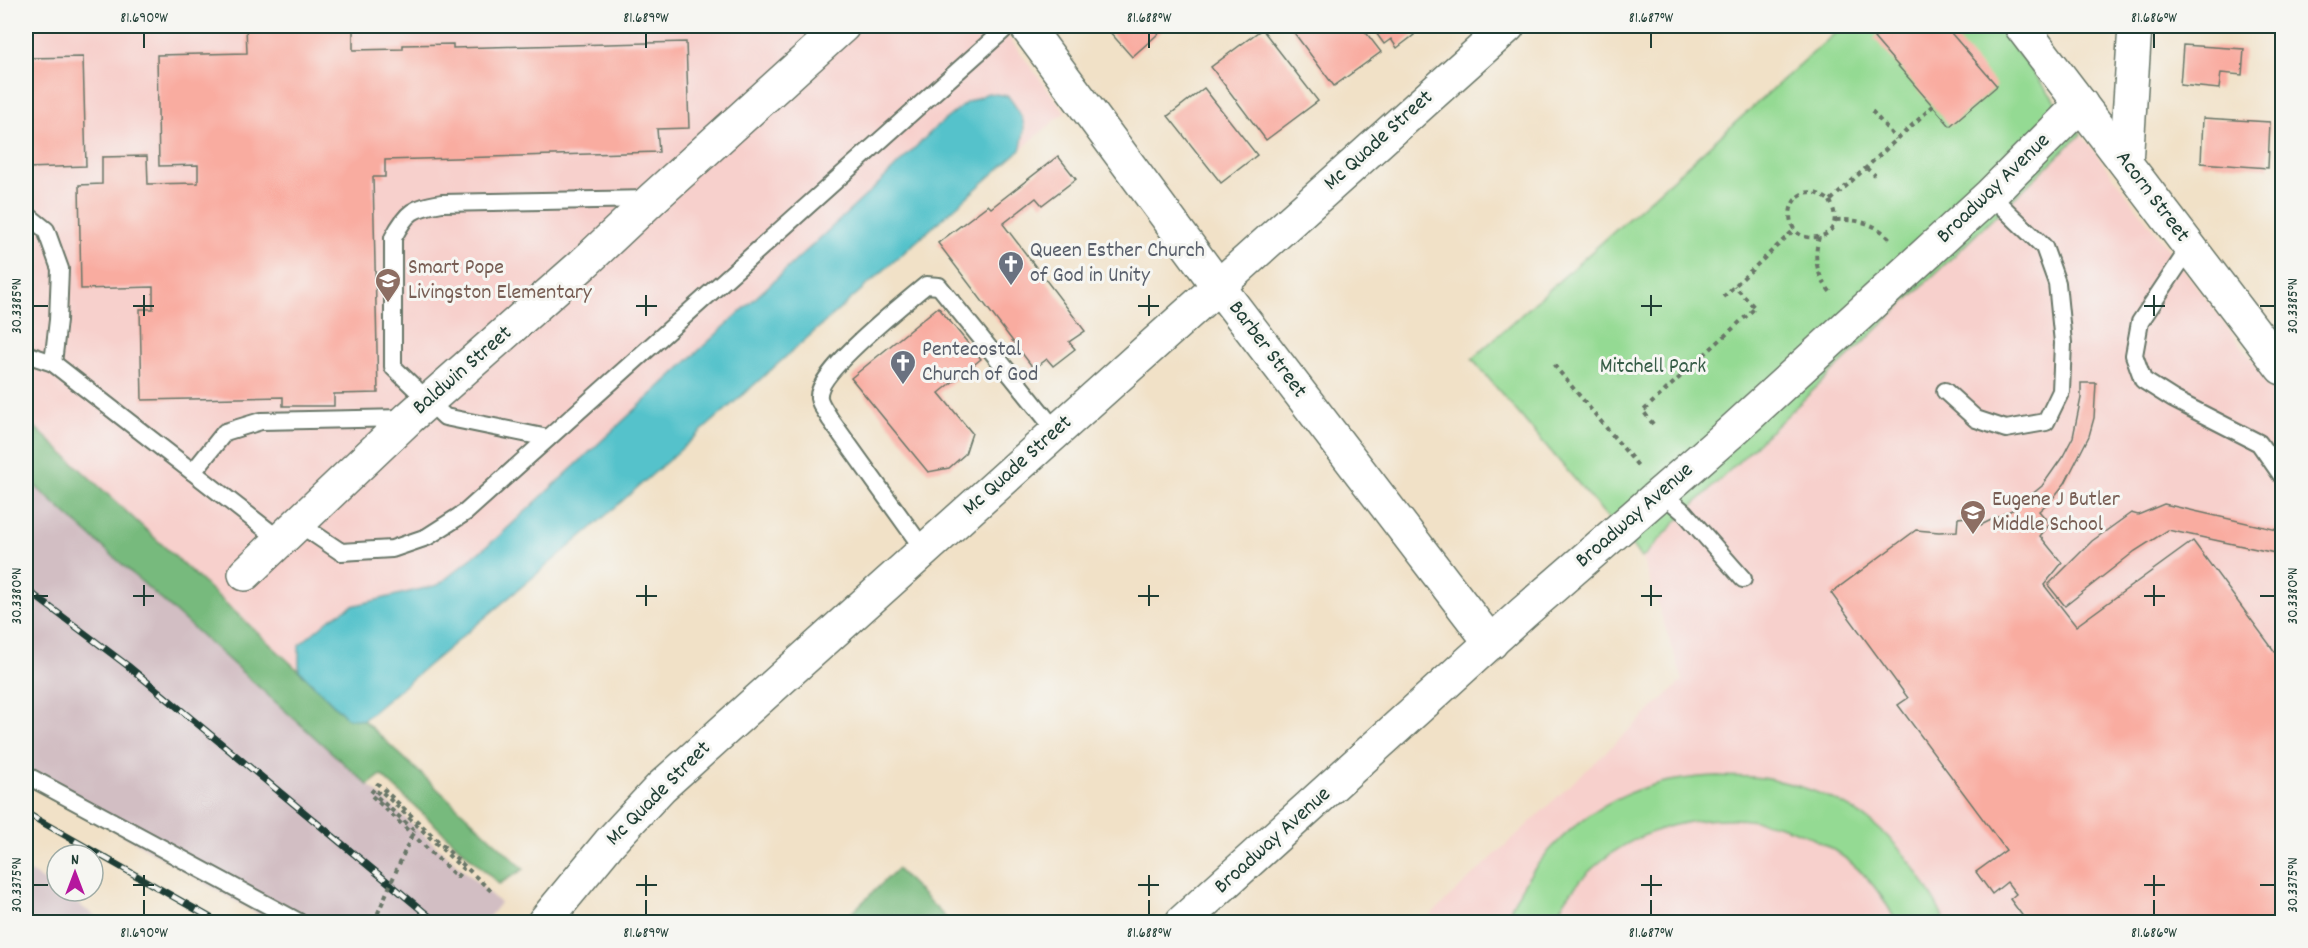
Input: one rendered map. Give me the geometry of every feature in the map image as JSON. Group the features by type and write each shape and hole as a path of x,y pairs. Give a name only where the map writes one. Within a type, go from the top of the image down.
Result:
{"street":[{"name":"Baldwin Street","path":"245,574 419,409 582,266 652,199 843,26"},
{"name":"Barber Street","path":"1026,26 1218,286 1491,643"},
{"name":"Mc Quade Street","path":"544,922 610,842 661,787 1508,26"},
{"name":"Acorn Street","path":"2021,26 2283,368"},
{"path":"2126,163 2135,26"},
{"name":"Broadway Avenue","path":"1182,922 1523,613 1730,433 1990,195 2081,104"}],"lane":[{"path":"26,354 53,363 194,472 289,532 341,552 392,549 401,546 427,537 466,512 1008,26"},
{"path":"1946,391 1976,419 2006,429 2046,422 2061,391 2063,343 2057,283 2054,274 2044,247 1990,195"},
{"path":"419,409 393,367 393,238 403,219 420,207 442,203 652,199"},
{"path":"26,214 46,230 60,270 53,363"},
{"path":"2190,247 2140,322 2134,355 2143,380 2173,399 2259,443 2283,476"},
{"path":"924,550 830,419 819,399 821,385 856,344 926,285 939,286 1056,431"},
{"path":"194,472 225,432 261,421 419,409 445,417 548,438"},
{"path":"1661,493 1685,513 1743,579"},
{"path":"26,775 299,922"}],"path":[{"path":"1830,201 1933,105"},
{"path":"1872,111 1896,139"},
{"path":"1866,168 1875,175"},
{"path":"1809,191 1822,195 1830,201 1834,209 1835,220 1833,228 1824,236 1803,236 1794,230 1790,221 1792,203 1800,195 1809,191"},
{"path":"1835,220 1847,220 1876,227 1887,235 1914,265"},
{"path":"1723,297 1794,230"},
{"path":"1819,237 1817,259 1822,282 1853,320"},
{"path":"1653,424 1643,411 1755,308 1734,286"},
{"path":"1554,364 1661,493"},
{"path":"374,922 414,830 375,795 380,790 463,869 457,877 370,794 378,784 492,892"}],"shaded area":[{"name":"Smart Pope Livingston Elementary","path":"26,26 1000,26 1065,112 1020,150 1026,131 1022,114 966,103 935,128 874,188 498,537 438,585 352,606 299,645 299,670 26,419"},
{"name":"Eugene J Butler Middle School","path":"2081,134 2282,399 2282,922 1423,922 1683,680 1642,558 1685,513"},
{"path":"26,478 500,903 485,922 271,922 26,778"},
{"path":"26,869 45,882 45,903 76,903 103,922 26,922"}],"green space":[{"name":"Mitchell Park","path":"1843,26 1997,26 2081,134 1685,513 1642,558 1472,359"},
{"path":"26,419 347,718 363,720 524,869 499,884 381,775 368,785 26,478"},
{"path":"1718,776 1762,778 1800,786 1854,810 1876,826 1915,868 1945,922 1896,922 1866,877 1825,845 1776,825 1725,819 1673,825 1625,845 1584,877 1553,922 1505,922 1528,877 1562,837 1582,820 1626,794 1650,786 1684,779"},
{"path":"897,869 950,922 842,922"}],"water":[{"path":"988,93 1008,96 1021,115 1024,134 1020,150 595,525 363,720 347,718 299,670 299,645 331,618 352,606 438,585 498,537 874,188 935,128 966,103"}],"building":[{"path":"246,26 353,26 353,50 403,49 403,45 453,44 453,48 686,42 689,128 657,129 659,152 385,160 385,177 373,177 378,393 334,394 334,406 283,406 283,397 142,400 140,309 153,309 153,287 81,289 79,185 102,184 102,157 147,156 148,184 198,183 198,165 159,166 157,55 247,53"},
{"path":"1115,26 1167,26 1132,57 1109,31"},
{"path":"1289,26 1361,26 1381,52 1334,86"},
{"path":"1371,26 1411,26 1409,27 1414,35 1397,48 1391,39 1384,44"},
{"path":"1889,26 1945,26 1997,86 1950,126 1874,38"},
{"path":"1262,29 1318,101 1266,140 1211,67"},
{"path":"2183,45 2244,49 2242,75 2221,73 2219,89 2180,85"},
{"path":"83,57 86,166 26,168 26,58"},
{"path":"1204,88 1257,155 1221,183 1168,116"},
{"path":"2203,118 2270,122 2268,168 2201,163"},
{"name":"Queen Esther Church of God in Unity","path":"1058,156 1076,179 1042,205 1036,198 1003,224 1085,331 1069,342 1075,349 1053,366 1047,359 1034,369 938,243 988,205 991,208"},
{"name":"Pentecostal Church of God","path":"938,307 981,359 939,393 972,433 965,454 949,468 928,472 851,378"},
{"path":"2081,383 2096,383 2094,418 2089,436 2065,483 2039,511 2050,524 2040,536 2062,563 2044,585 2076,626 2193,541 2275,652 2282,646 2282,922 2027,922 2010,899 2016,894 2007,882 1992,894 1976,872 2006,850 1898,705 1908,698 1831,593 1916,530 1957,531 1958,518 1976,516 1981,525 2014,509 2042,486 2073,437 2081,398"},
{"path":"2164,504 2282,531 2282,564 2275,553 2168,530 2135,551 2065,606 2048,585 2092,541 2131,513 2138,515"}],"railway":[{"path":"26,589 128,666 436,922"},
{"path":"26,813 218,922"}],"place":[{"name":"Queen Esther Church of God in Unity","path":"1011,287"},
{"name":"Smart Pope Livingston Elementary","path":"388,304"},
{"name":"Pentecostal Church of God","path":"903,386"},
{"name":"Eugene J Butler Middle School","path":"1973,536"}]}
